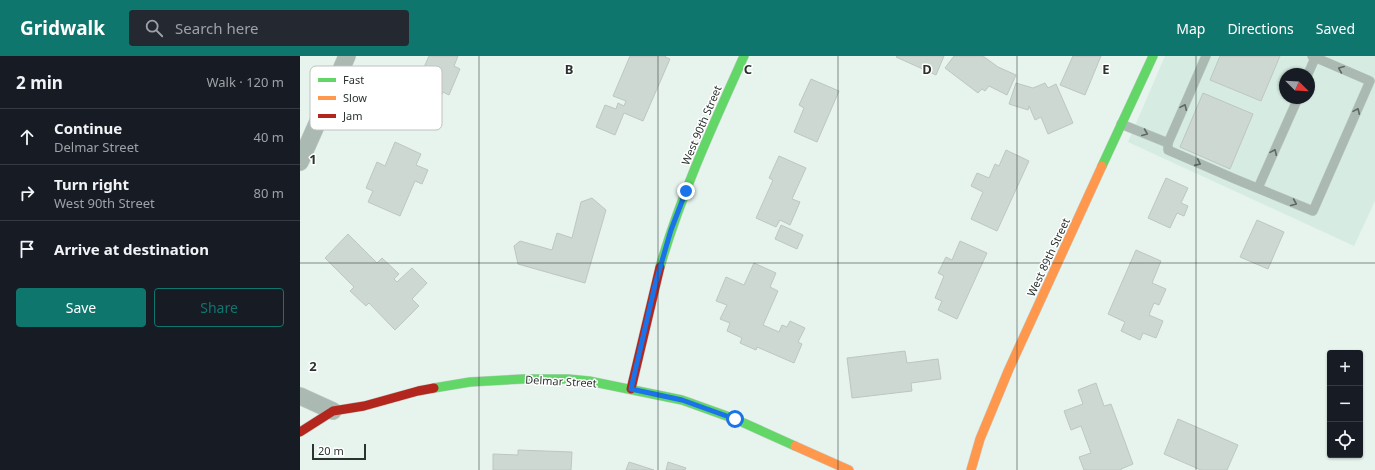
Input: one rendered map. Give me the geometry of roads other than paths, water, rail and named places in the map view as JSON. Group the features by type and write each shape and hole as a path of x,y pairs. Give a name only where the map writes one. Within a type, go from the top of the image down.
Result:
{"street":[{"path":"343,66 347,56"},
{"name":"West 90th Street","path":"631,389 655,285 671,230 686,191 744,56"},
{"name":"West 89th Street","path":"971,470 980,439 1009,369 1153,56"},
{"path":"300,162 314,130"},
{"name":"Delmar Street","path":"300,432 333,411 364,406 418,391 470,382 523,378 568,379 589,381 682,400 735,419 849,470"},
{"path":"300,396 333,411"}],"lane":[{"path":"1206,56 1168,143 1168,150 1313,211 1370,81 1314,57 1310,68"},
{"path":"1258,188 1295,104"},
{"path":"1122,124 1168,143"}]}
